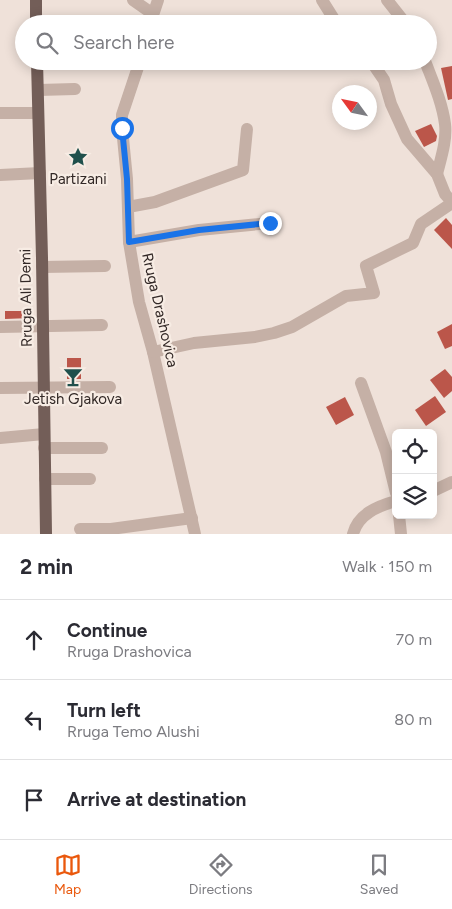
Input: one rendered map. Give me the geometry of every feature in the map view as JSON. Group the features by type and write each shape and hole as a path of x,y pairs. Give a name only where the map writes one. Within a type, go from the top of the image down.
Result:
{"main road":[{"path":"36,0 36,15"},
{"name":"Rruga Ali Demi","path":"37,70 46,534"}],"street":[{"path":"133,0 147,15"},
{"path":"152,15 158,0"},
{"path":"322,0 331,15"},
{"path":"387,0 399,15"},
{"name":"Rruga Drashovica","path":"137,70 122,115 122,147 128,207 129,242 139,302 153,352 195,534"},
{"path":"153,352 194,343 255,337 274,333 292,326 346,296 374,293 366,266 413,243 421,224 452,202 445,194 437,174 407,139 391,104 384,80 377,70"},
{"path":"428,70 439,98 448,138 437,174"},
{"path":"38,90 75,89"},
{"path":"0,113 38,113"},
{"path":"128,207 155,202 243,170 247,129"},
{"path":"0,175 40,173"},
{"path":"129,242 199,230 270,223"},
{"path":"42,267 105,266"},
{"path":"0,327 102,325"},
{"path":"361,382 386,452 392,477"},
{"path":"0,388 110,387"},
{"path":"0,438 44,434"},
{"path":"44,448 102,448"},
{"path":"45,479 90,479"},
{"path":"437,489 452,482"},
{"path":"353,534 354,528 361,518 371,511 392,503"},
{"path":"80,529 119,528 192,518"},
{"path":"399,519 401,534"}],"building":[{"path":"452,66 452,99 448,100 441,68"},
{"path":"431,124 437,136 436,141 424,147 415,131"},
{"path":"446,218 452,225 452,249 434,230"},
{"path":"5,311 32,311 31,318 5,319"},
{"path":"452,324 452,346 445,349 437,332"},
{"path":"67,358 81,358 81,379 67,379"},
{"path":"445,369 452,377 452,391 444,398 430,380"},
{"path":"435,396 446,412 426,426 415,410"},
{"path":"345,397 354,415 336,425 326,407"}],"place":[{"name":"Partizani","path":"78,157"},
{"name":"Jetish Gjakova","path":"73,377"}],"route":[{"path":"122,128 122,147 127,179 129,242 199,230 270,223"}]}
